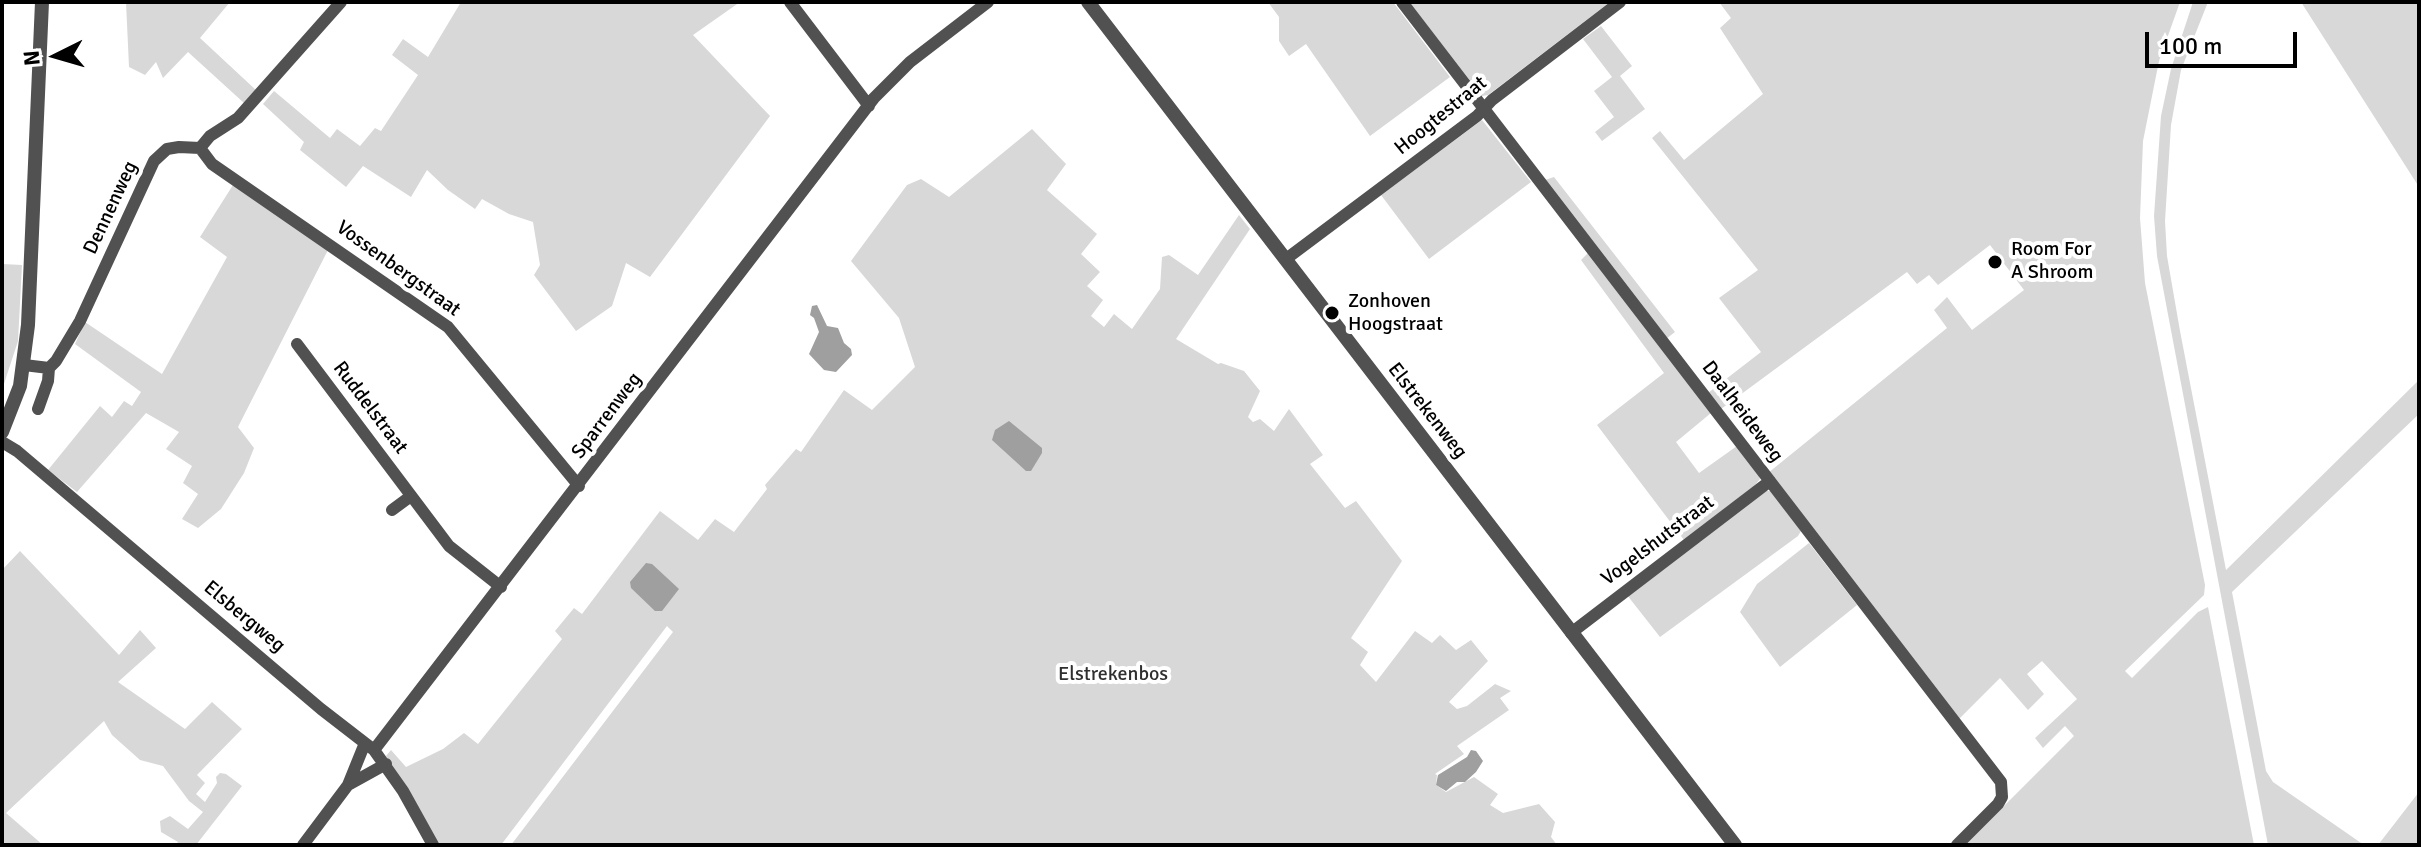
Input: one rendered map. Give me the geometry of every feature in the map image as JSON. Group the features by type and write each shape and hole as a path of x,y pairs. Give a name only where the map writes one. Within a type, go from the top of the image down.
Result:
{"street":[{"path":"2,432 20,386 24,365 42,2"},
{"path":"200,148 210,136 238,118 341,2"},
{"path":"790,2 869,106"},
{"name":"Sparrenweg","path":"348,785 370,746 501,587 869,106 910,62 988,2"},
{"name":"Elstrekenweg","path":"1088,2 1735,845"},
{"name":"Daalheideweg","path":"1402,2 2001,782 2002,797 1998,804 1957,845"},
{"name":"Hoogtestraat","path":"1286,259 1477,116 1483,108 1620,2"},
{"name":"Dennenweg","path":"38,409 48,381 49,368 80,321 154,161 167,149 200,148"},
{"name":"Vossenbergstraat","path":"200,148 212,164 448,327 579,486"},
{"name":"Ruddelstraat","path":"297,344 449,546 501,587"},
{"path":"24,365 49,368"},
{"name":"Elsbergweg","path":"2,442 17,451 321,709 370,746 386,764 433,845"},
{"name":"Vogelshutstraat","path":"1571,633 1770,481"},
{"path":"392,510 411,496"},
{"path":"303,845 348,785 386,764"}],"green space":[{"path":"126,2 230,2 200,38 257,91 244,103 188,52 163,78 156,62 145,75 129,67"},
{"path":"461,2 740,2 693,35 770,116 650,277 626,263 612,306 576,331 534,275 540,265 533,222 509,214 482,199 475,209 427,170 411,197 363,166 346,187 300,150 304,142 263,104 274,91 330,138 337,129 360,146 375,128 381,131 418,75 392,55 403,39 428,57"},
{"path":"1268,2 1393,2 1450,77 1370,136 1306,44 1289,56 1279,41 1279,17"},
{"path":"1409,2 1610,2 1488,95 1482,96"},
{"path":"1719,2 2180,2 2159,61 2143,141 2140,218 2145,283 2205,585 2204,595 2125,671 2132,678 2198,612 2208,607 2254,845 1965,845 2074,736 2065,726 2043,748 2035,738 2077,699 2042,661 2027,674 2044,694 2028,710 2000,678 1959,719 1768,473 1947,328 1934,310 1947,297 1972,330 2024,290 1990,245 1938,285 1929,275 1917,284 1907,272 1721,409 1708,393 1761,352 1719,298 1758,270 1652,138 1660,131 1684,160 1763,94 1720,28 1731,18"},
{"path":"2193,2 2208,2 2181,70 2171,125 2165,221 2167,256 2226,570 2419,380 2419,414 2232,592 2266,771 2273,782 2364,845 2268,845 2157,256 2154,216 2161,116 2171,69"},
{"path":"2301,2 2419,2 2419,187"},
{"path":"1601,26 1632,66 1620,76 1645,109 1602,141 1595,132 1614,117 1594,91 1612,77 1583,39"},
{"path":"1482,120 1531,182 1429,259 1381,195"},
{"name":"Elstrekenbos","path":"1032,129 1066,164 1047,190 1097,234 1081,254 1100,272 1087,286 1103,300 1091,316 1104,327 1114,314 1132,329 1160,289 1162,257 1169,255 1198,275 1239,215 1250,229 1176,339 1218,364 1244,371 1260,391 1248,417 1253,422 1260,419 1274,431 1289,409 1323,455 1310,464 1345,508 1356,501 1402,561 1351,638 1368,652 1360,665 1376,682 1415,631 1432,643 1440,635 1456,650 1471,640 1488,661 1449,702 1457,709 1467,706 1495,684 1511,691 1500,698 1509,710 1457,746 1464,754 1435,774 1436,785 1446,792 1474,777 1498,794 1490,805 1503,813 1539,804 1555,822 1551,837 1557,845 511,845 673,632 667,626 501,845 439,845 386,756 391,750 406,767 443,749 464,733 478,744 562,639 555,631 574,608 582,614 660,511 698,540 715,519 734,532 767,489 765,485 796,449 801,452 844,390 872,410 915,367 899,318 851,261 907,185 921,179 949,197"},
{"path":"1554,177 1675,332 1666,339 1545,180"},
{"path":"233,185 329,248 238,427 254,448 244,473 221,509 198,528 182,519 198,494 183,483 192,466 166,449 179,432 146,413 77,492 48,470 100,406 112,417 124,401 132,406 141,392 75,344 85,322 162,374 227,257 200,237"},
{"path":"1588,253 1711,413 1676,442 1699,473 1737,446 1760,479 1684,540 1597,425 1664,373 1581,260"},
{"path":"2,264 22,265 18,341 2,390"},
{"path":"1766,491 1771,491 1801,531 1798,536 1660,637 1627,595"},
{"path":"1809,543 1857,605 1780,667 1740,612 1757,584"},
{"path":"20,551 119,655 140,630 156,648 118,682 185,729 212,702 242,729 197,775 205,783 196,794 205,802 220,773 242,786 196,845 176,845 178,842 161,832 160,821 170,816 188,829 203,812 189,801 163,766 140,760 112,735 104,721 6,813 43,845 2,845 2,570"},
{"path":"2419,792 2419,845 2378,845"}],"shaded area":[{"path":"817,305 827,326 838,328 844,343 851,349 852,355 836,372 824,370 809,354 819,332 810,315 812,306"},
{"path":"1009,421 1042,448 1031,471 1026,471 992,440 995,430"},
{"path":"646,563 652,564 679,589 662,611 655,611 631,588 630,582"},
{"path":"1471,750 1476,751 1483,761 1476,772 1465,782 1457,782 1446,791 1436,785 1438,775 1467,757"}],"place":[{"name":"Room For A Shroom","path":"1995,262"},
{"name":"Zonhoven Hoogstraat","path":"1332,313"}]}
